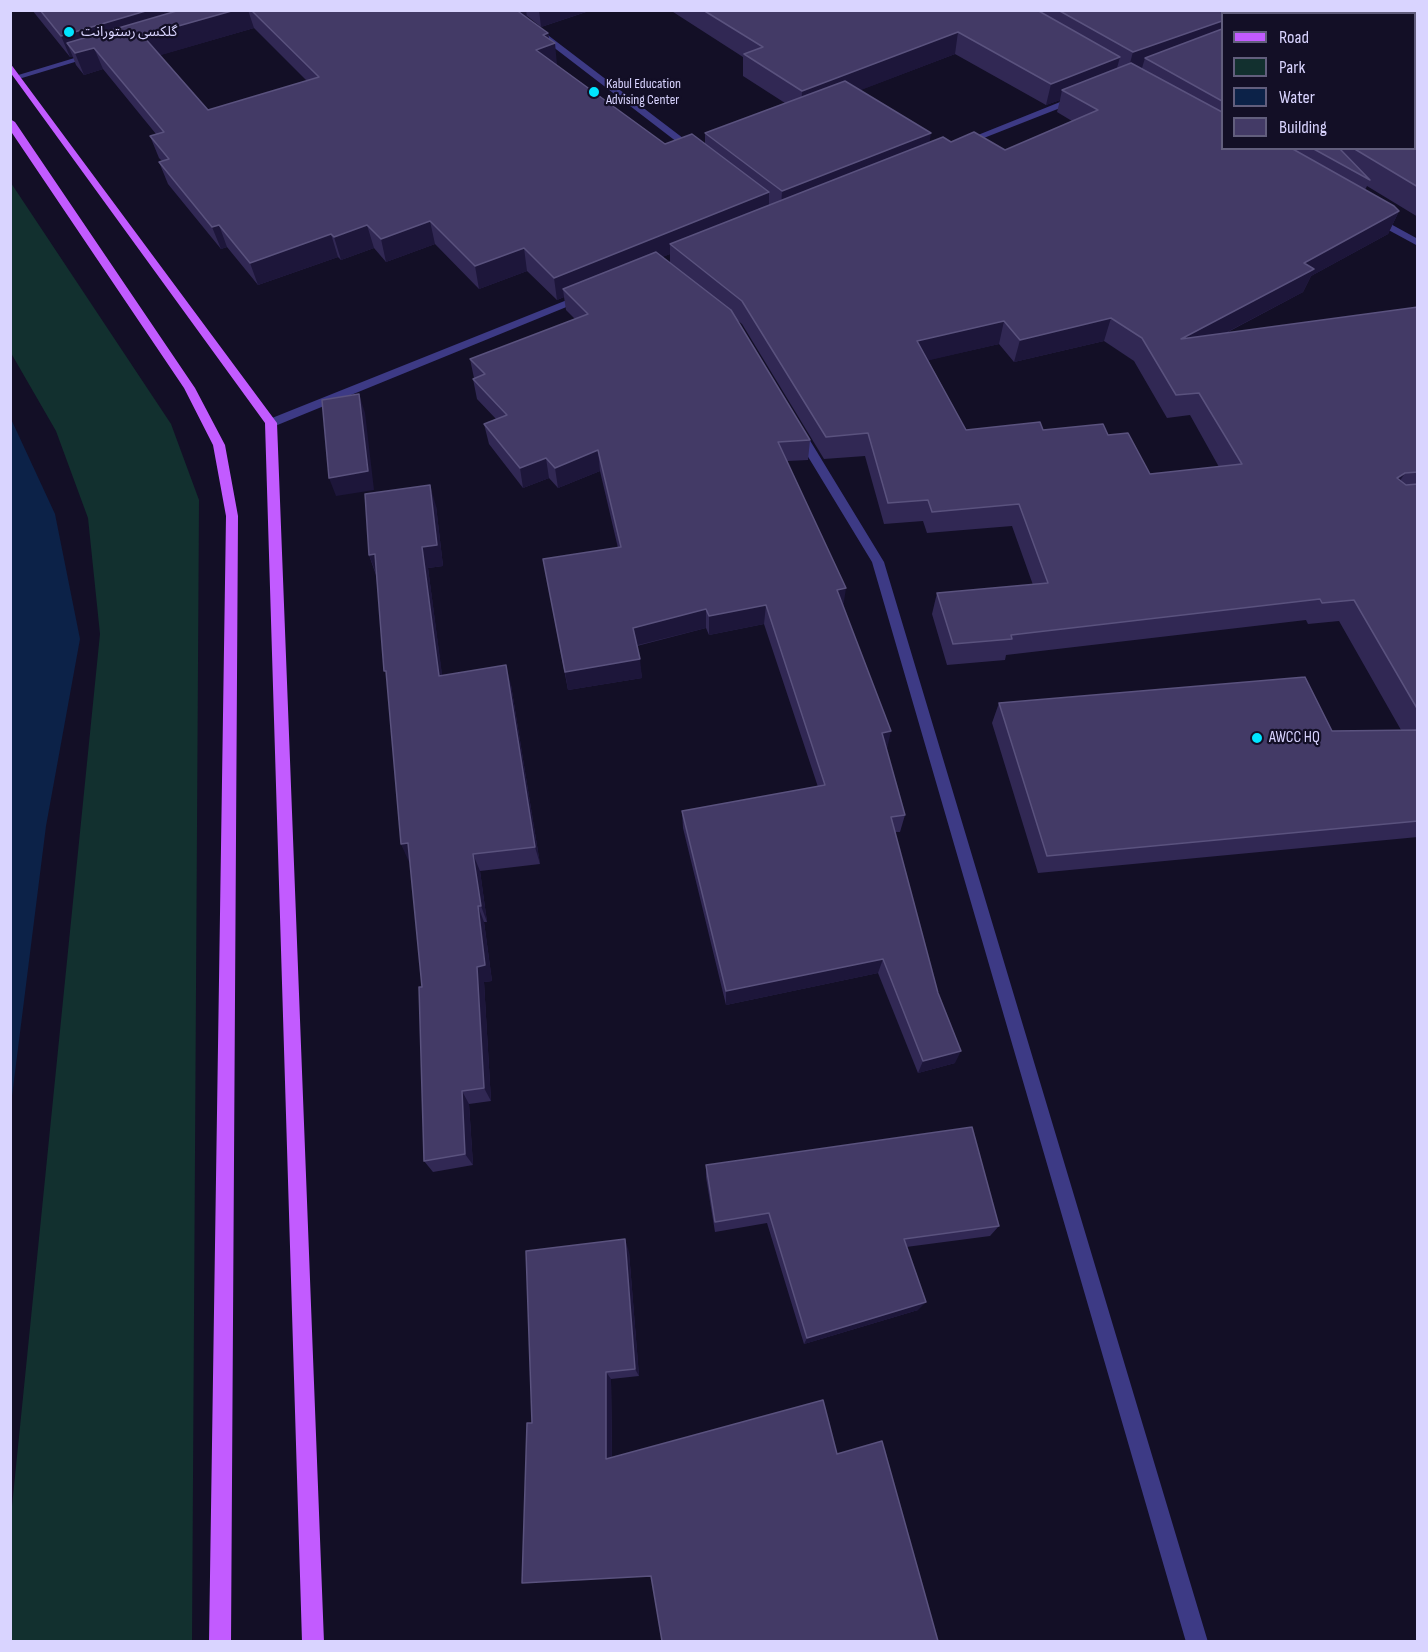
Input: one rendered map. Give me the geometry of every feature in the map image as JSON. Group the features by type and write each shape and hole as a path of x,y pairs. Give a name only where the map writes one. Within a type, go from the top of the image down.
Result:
{"main road":[{"path":"10,65 271,423 313,1641"},
{"path":"10,122 189,388 219,444 232,516 220,1641"}],"street":[{"path":"509,10 705,160"},
{"path":"19,76 108,51"},
{"path":"953,147 1083,96"},
{"path":"1368,215 1418,243"},
{"path":"271,423 592,293"},
{"path":"792,419 878,562 1197,1641"}],"green space":[{"path":"11,183 171,424 199,500 192,1641 11,1641 11,1516 100,634 88,518 56,431 11,353"}],"water":[{"path":"11,419 55,514 80,639 46,826 11,1104"}],"building":[{"path":"40,10 149,10 61,36"},
{"path":"180,10 235,10 143,36 208,110 319,77 251,10 524,10 519,12 548,33 543,35 555,43 536,50 665,144 692,134 769,192 554,278 524,248 475,266 430,221 381,239 367,225 334,237 331,234 250,263 219,225 212,227 159,162 169,159 150,136 164,132 94,48 75,53 67,43"},
{"path":"703,10 1037,10 1120,57 1051,84 958,32 802,91 744,54 763,47"},
{"path":"1058,10 1418,10 1418,86 1416,85 1416,12 1221,12 1221,21 1133,52"},
{"path":"1221,29 1221,100 1145,58"},
{"path":"1131,63 1221,111 1221,150 1295,150 1399,211 1304,263 1314,269 1181,339 1418,307 1418,472 1405,473 1397,478 1406,485 1418,484 1418,710 1354,600 1322,603 1320,599 1011,635 1012,639 953,644 937,593 1048,583 1019,504 932,512 928,500 888,503 868,433 826,437 742,301 670,244 943,137 951,142 974,132 1005,150 1098,110 1062,90","holes":["1111,318 1142,338 1176,395 1199,393 1242,464 1150,474 1128,433 1108,435 1103,424 1043,430 1040,422 966,430 917,341 1004,321 1020,340"]},
{"path":"845,81 931,133 782,191 705,133"},
{"path":"1416,142 1418,143 1418,187 1356,150 1416,150"},
{"path":"1316,150 1341,150 1370,180"},
{"path":"656,252 731,310 810,440 778,442 846,588 837,590 891,731 882,733 905,815 891,817 938,993 961,1051 923,1061 883,959 726,991 682,811 825,785 766,605 709,616 706,609 633,628 640,659 565,672 543,559 621,547 598,450 555,468 546,458 520,468 484,424 507,415 473,379 485,374 470,359 588,314 563,289"},
{"path":"359,394 368,471 329,478 322,400"},
{"path":"430,485 437,545 422,547 439,676 506,665 535,847 473,854 481,906 478,906 485,965 477,967 484,1088 462,1091 465,1154 424,1161 419,987 422,987 408,843 401,844 375,554 369,555 365,494"},
{"path":"1305,677 1332,731 1418,730 1418,821 1047,856 999,703"},
{"path":"972,1127 999,1226 904,1239 926,1302 807,1338 769,1213 715,1222 706,1165"},
{"path":"625,1239 635,1369 606,1372 606,1459 823,1400 837,1454 882,1441 938,1641 662,1641 651,1576 522,1583 527,1423 532,1423 526,1251"}],"place":[{"name":"گلکسی رستورانت","path":"69,32"},
{"name":"Kabul Education Advising Center","path":"594,92"},
{"name":"AWCC HQ","path":"1257,738"}]}
